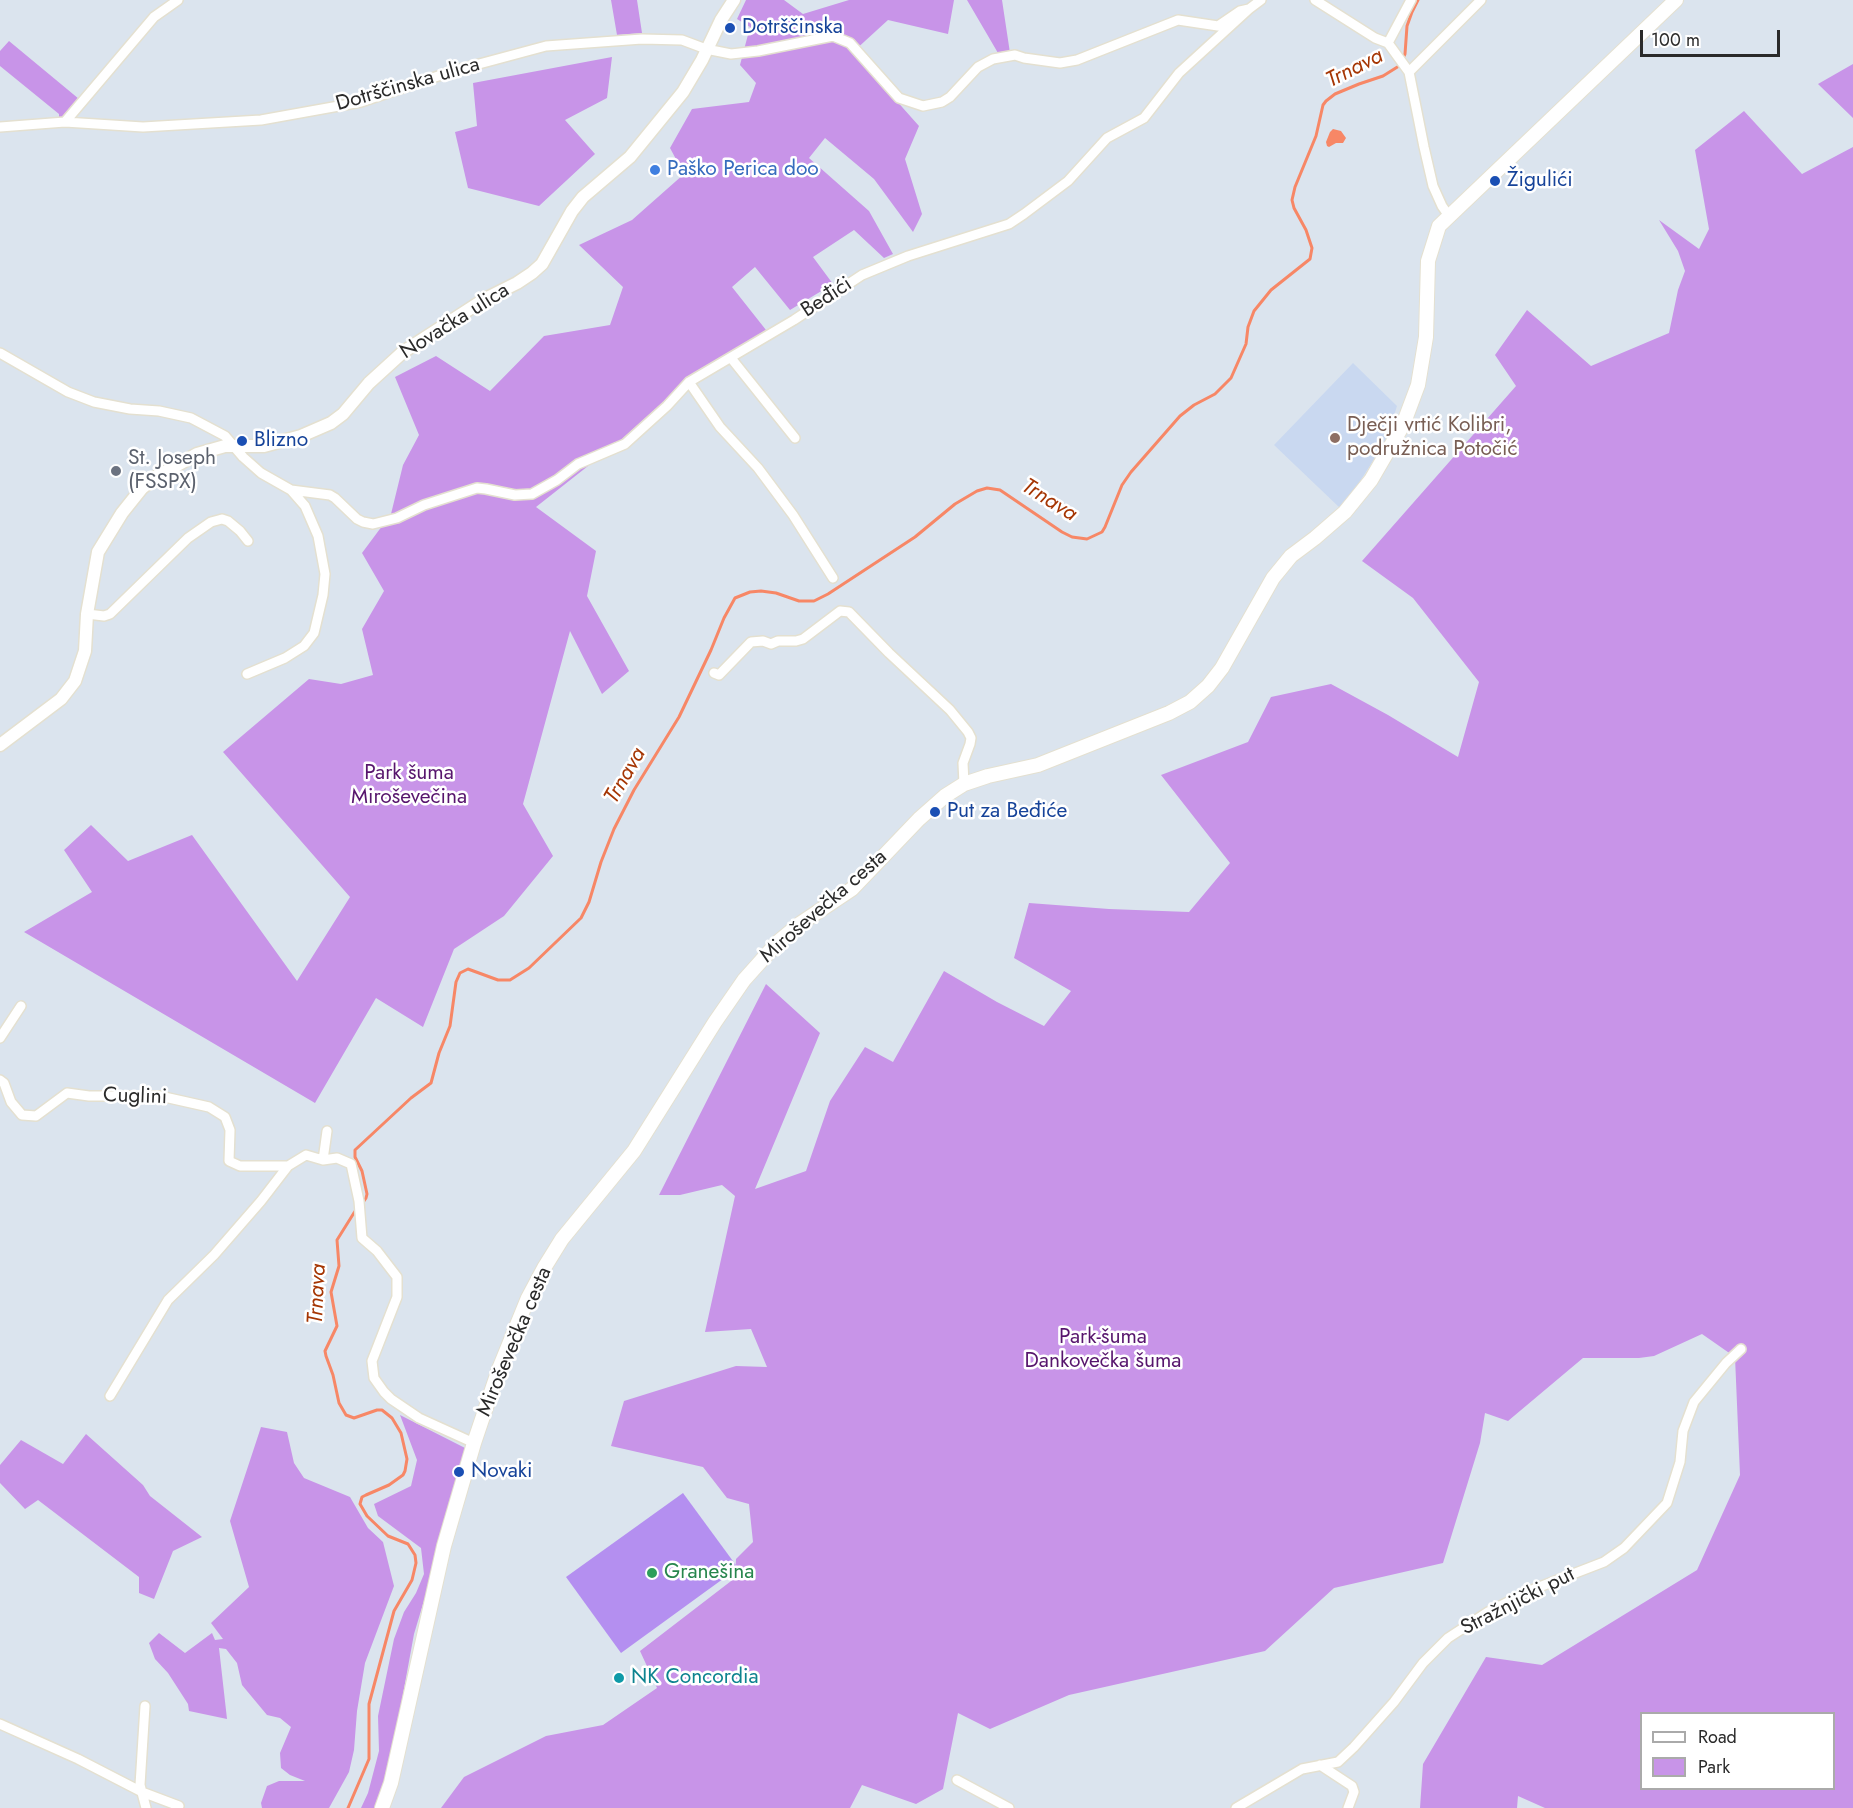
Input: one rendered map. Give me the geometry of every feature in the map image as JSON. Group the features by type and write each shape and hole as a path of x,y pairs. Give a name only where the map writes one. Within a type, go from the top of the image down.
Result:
{"main road":[{"name":"Miroševečka cesta","path":"382,1808 391,1783 423,1631 444,1546 474,1443 499,1369 528,1298 569,1229 634,1151 744,980 777,942 852,889 919,819 945,796 964,784 1038,765 1169,713 1190,702 1208,686 1222,668 1273,578 1291,556 1346,512 1371,480 1403,425 1418,385 1425,345 1428,261 1439,226 1676,0"}],"street":[{"path":"66,122 154,17 178,0"},
{"name":"Novačka ulica","path":"0,745 61,699 75,681 85,651 87,614 98,552 109,531 133,498 156,477 196,454 225,446 264,446 301,436 332,423 343,414 380,372 412,345 485,299 517,284 538,268 587,192 630,157 683,92 734,0"},
{"path":"1249,9 1261,0"},
{"path":"1315,0 1375,38 1388,43 1408,70 1433,186 1449,216"},
{"path":"1388,43 1412,0"},
{"path":"1408,70 1481,0"},
{"name":"Dotrščinska ulica","path":"0,127 66,122 143,127 261,120 361,102 453,71 546,46 642,39 682,40 706,49 731,54 833,36 850,43 899,98 923,106 942,102 950,97 978,68 993,59 1015,55 1060,63 1077,60 1178,20 1218,26 1240,11 1249,9"},
{"name":"Beđići","path":"291,489 330,495 357,519 373,524 397,518 477,488 515,495 532,494 557,480 578,464 625,444 667,406 689,382 794,320 862,275 908,256 1009,224 1024,214 1068,181 1107,138 1144,117 1179,73 1249,9"},
{"path":"0,353 68,392 103,404 159,411 191,418 225,436 261,473 291,489 305,506 318,536 325,574 323,595 314,633 304,646 285,658 247,674"},
{"path":"730,358 795,438"},
{"path":"689,382 720,427 758,468 793,515 833,578"},
{"path":"87,614 104,616 110,614 188,538 211,522 222,519 228,521 248,541"},
{"path":"714,673 719,675 751,642 763,641 771,644 778,641 803,639 840,611 849,612 888,653 950,710 969,732 970,744 963,763 964,784"},
{"path":"0,1038 21,1006"},
{"name":"Cuglini","path":"0,1080 4,1083 11,1102 22,1115 36,1116 67,1093 160,1095 209,1107 225,1117 230,1130 229,1161 240,1166 288,1166 306,1155 323,1160 337,1158 351,1164 359,1205 362,1238 377,1251 397,1277 397,1297 372,1361 374,1378 391,1399 419,1418 474,1443"},
{"path":"323,1160 327,1131"},
{"path":"110,1396 168,1300 214,1255 288,1166"},
{"name":"Stražnjički put","path":"1236,1808 1302,1769 1338,1762 1394,1702 1423,1663 1448,1638 1488,1612 1533,1589 1604,1562 1624,1548 1667,1503 1680,1462 1683,1431 1694,1402 1726,1363 1741,1350"},
{"path":"145,1706 140,1785 146,1808"},
{"path":"0,1724 78,1759 142,1792 179,1806"},
{"path":"1320,1766 1352,1786 1354,1792 1347,1808"},
{"path":"957,1780 1009,1808"}],"shaded area":[{"path":"1333,129 1341,131 1346,138 1343,143 1336,143 1329,147 1326,142"},
{"name":"Dječji vrtić Kolibri, podružnica Potočić","path":"1353,363 1397,406 1390,428 1392,431 1350,497 1340,508 1274,445"},
{"name":"Granešina","path":"683,1493 738,1568 621,1653 566,1577"}],"green space":[{"path":"611,0 637,0 642,33 617,35"},
{"name":"Park šuma Miroševečina","path":"746,0 784,0 803,14 849,0 954,0 948,34 888,20 853,52 919,126 905,159 922,214 913,232 874,179 825,138 809,158 869,211 893,254 884,258 854,230 813,257 833,284 790,310 755,267 732,287 766,330 685,383 621,440 536,507 596,551 587,596 629,671 602,694 570,631 523,804 553,856 504,916 454,949 423,1027 376,998 315,1103 24,932 92,892 64,850 91,825 128,861 192,835 297,981 350,897 223,752 309,679 341,684 373,675 362,629 384,591 362,553 391,514 403,465 419,435 395,377 436,356 490,391 544,336 610,325 623,287 579,245 632,220 684,174 670,148 692,109 749,102 756,83 740,65 750,27 737,19"},
{"path":"967,0 1002,0 1010,53 998,53"},
{"path":"9,41 79,99 62,117 59,117 59,114 0,66 0,51"},
{"path":"612,57 607,98 565,120 595,154 539,206 468,188 455,132 477,126 473,83"},
{"path":"1853,64 1853,118 1818,84"},
{"name":"Park-šuma Dankovečka šuma","path":"1744,111 1802,174 1853,147 1853,1808 1545,1808 1518,1796 1517,1808 1420,1808 1423,1764 1486,1657 1542,1665 1697,1570 1740,1475 1735,1357 1702,1334 1654,1356 1583,1358 1508,1421 1485,1413 1480,1443 1443,1563 1334,1588 1265,1651 1069,1695 990,1729 958,1713 943,1789 916,1804 862,1785 850,1808 441,1808 464,1777 546,1736 603,1725 657,1688 640,1651 735,1578 736,1559 753,1542 749,1504 727,1498 703,1467 611,1446 624,1401 736,1366 767,1367 751,1329 705,1332 735,1196 722,1185 680,1195 659,1195 766,984 820,1033 755,1189 806,1171 830,1101 865,1047 893,1062 944,971 1044,1026 1071,991 1014,958 1029,903 1189,912 1230,863 1161,775 1248,742 1271,697 1331,684 1458,757 1479,682 1413,598 1362,561 1516,386 1495,355 1527,310 1591,366 1669,333 1678,290 1685,271 1678,251 1659,220 1699,249 1709,229 1695,150"},
{"path":"400,1415 469,1450 414,1634 388,1776 377,1808 361,1808 368,1793 379,1751 378,1716 394,1639 404,1612 424,1574 421,1548 378,1516 374,1504 411,1486 417,1460"},
{"path":"261,1427 287,1432 294,1463 304,1478 350,1497 368,1528 383,1542 394,1586 365,1663 349,1772 329,1808 262,1808 261,1803 267,1786 279,1781 305,1781 290,1775 281,1768 280,1753 291,1727 280,1718 267,1715 242,1685 237,1663 226,1649 219,1648 227,1719 189,1711 188,1704 168,1673 155,1659 149,1643 159,1633 185,1653 212,1633 215,1640 223,1639 211,1623 249,1587 230,1521"},
{"path":"86,1434 143,1485 150,1496 202,1537 173,1551 154,1599 139,1593 139,1577 38,1500 25,1509 0,1483 0,1465 21,1440 63,1464"}],"waterway":[{"name":"Trnava","path":"362,1204 367,1194 362,1171 355,1157 355,1150 411,1098 431,1083 439,1053 450,1026 456,982 460,973 468,969 498,980 510,980 529,968 581,918 589,902 614,829 634,790 679,717 735,598 750,592 761,591 776,593 799,601 814,601 915,537 955,504 987,488 1000,490 1072,537 1087,539 1102,532 1122,485 1131,472 1180,416 1194,405 1215,394 1231,378 1246,344 1248,327 1254,311 1271,290 1310,259 1312,248 1292,200 1316,136 1323,105 1335,94 1383,76 1399,66 1405,54 1407,26 1418,0"},
{"name":"Trnava","path":"348,1808 369,1759 369,1704 394,1611 412,1580 416,1563 415,1555 408,1544 388,1536 367,1516 360,1504 362,1497 389,1485 403,1475 407,1459 401,1433 392,1418 382,1410 354,1418 346,1415 339,1403 325,1351 337,1326 331,1292 339,1266 337,1240 357,1208"}],"place":[{"name":"Dotrščinska","path":"730,28"},
{"name":"Paško Perica doo","path":"655,170"},
{"name":"Žigulići","path":"1495,181"},
{"name":"Dječji vrtić Kolibri, podružnica Potočić","path":"1335,438"},
{"name":"Blizno","path":"242,441"},
{"name":"St. Joseph (FSSPX)","path":"116,471"},
{"name":"Put za Beđiće","path":"935,812"},
{"name":"Novaki","path":"459,1472"},
{"name":"Granešina","path":"652,1573"},
{"name":"NK Concordia","path":"619,1678"}]}
